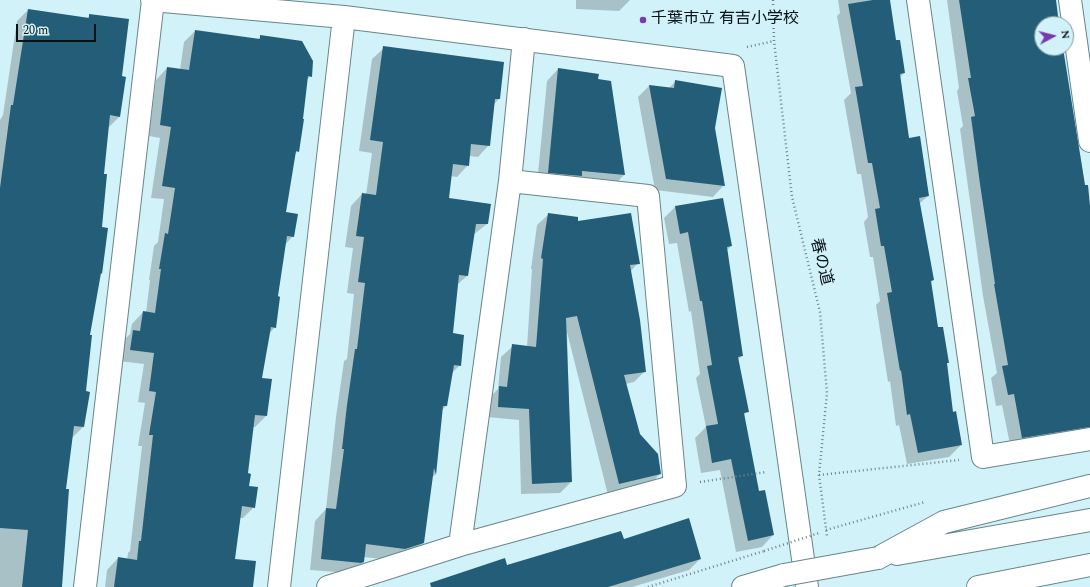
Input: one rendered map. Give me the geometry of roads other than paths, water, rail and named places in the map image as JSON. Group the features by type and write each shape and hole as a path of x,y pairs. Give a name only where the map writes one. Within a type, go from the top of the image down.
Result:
{"street":[{"path":"85,587 152,0 344,17 733,66 807,587"},
{"path":"918,0 983,457 1090,439"},
{"path":"1070,0 1090,141"},
{"path":"279,587 344,17"},
{"path":"460,545 510,181 524,39"},
{"path":"328,587 460,545 675,486 648,196 510,181"},
{"path":"878,558 944,522 1090,486"},
{"path":"743,587 784,575 1090,520"},
{"path":"978,587 1090,565"}],"place":[{"name":"千葉市立 有吉小学校","path":"643,20"}]}
